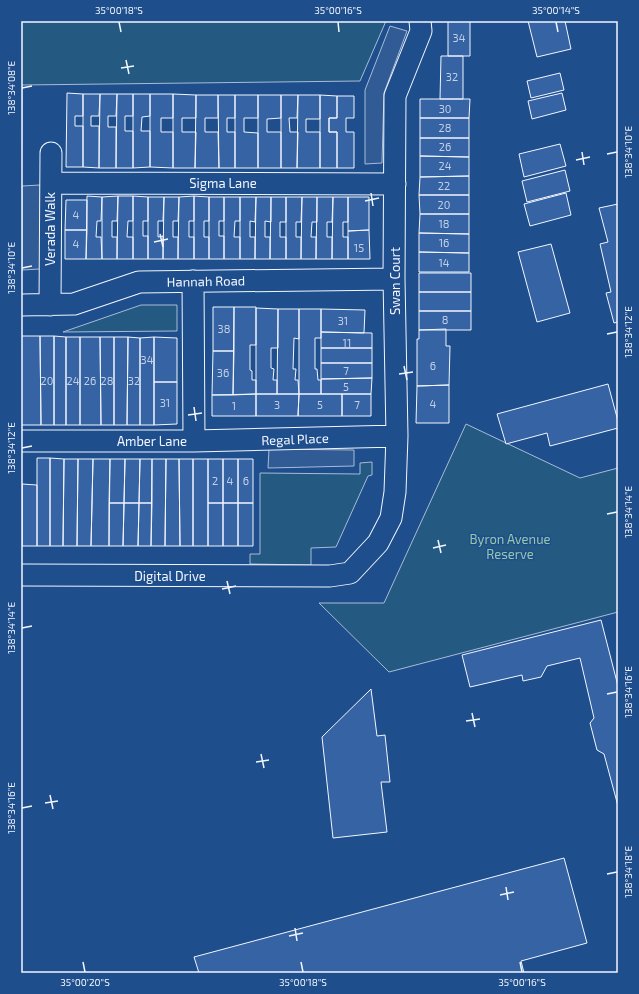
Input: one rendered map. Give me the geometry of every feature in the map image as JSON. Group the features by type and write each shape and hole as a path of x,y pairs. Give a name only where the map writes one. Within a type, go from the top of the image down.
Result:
{"street":[{"name":"Swan Court","path":"378,543 391,518 395,492 397,436 394,279 396,96 421,31 420,21"},
{"name":"Verada Walk","path":"50,305 51,153"},
{"name":"Sigma Lane","path":"51,183 395,184"},
{"name":"Hannah Road","path":"21,305 74,304 139,282 394,279"},
{"name":"Amber Lane","path":"21,441 194,442 193,281"},
{"name":"Regal Place","path":"194,442 397,436"},
{"name":"Digital Drive","path":"21,575 330,576 350,574 378,543"}],"green space":[{"path":"21,21 386,21 360,81 22,85 21,283"},
{"path":"141,305 177,305 177,331 63,332"},
{"name":"Byron Avenue Reserve","path":"466,424 580,478 618,468 618,612 389,672 319,603 384,603"},
{"path":"372,462 372,475 368,476 336,547 311,548 311,565 250,564 250,554 260,554 260,473 360,474 360,463"}],"shaded area":[{"path":"390,26 407,31 384,93 382,163 365,164 365,90"},
{"path":"40,185 40,269 22,270 22,186"},
{"path":"269,449 354,450 354,466 268,468"}],"building":[{"path":"448,21 470,21 470,56 448,56"},
{"path":"528,21 565,21 571,49 537,57"},
{"path":"441,56 463,56 463,99 440,99"},
{"path":"560,73 564,90 531,98 527,81"},
{"path":"67,93 83,94 83,116 75,116 75,126 83,126 83,167 66,167"},
{"path":"562,93 566,110 532,119 528,101"},
{"path":"83,94 100,94 99,116 91,116 91,126 99,126 99,168 83,167"},
{"path":"100,94 117,94 116,116 108,116 108,127 116,127 116,168 99,168"},
{"path":"117,94 133,94 133,116 125,116 125,131 133,131 133,168 116,168"},
{"path":"133,94 150,94 150,116 142,117 141,131 150,131 150,167 133,168"},
{"path":"150,94 173,94 173,118 161,118 161,132 173,132 173,168 150,167"},
{"path":"173,94 196,95 196,118 182,118 182,132 196,132 195,168 173,168"},
{"path":"196,95 218,95 218,118 205,118 205,132 218,132 219,168 195,168"},
{"path":"218,95 235,95 235,118 227,118 227,132 235,132 235,168 219,168"},
{"path":"235,95 258,95 258,118 244,118 244,132 258,133 258,168 235,168"},
{"path":"258,95 281,95 281,118 267,119 267,132 281,132 281,168 258,168"},
{"path":"281,95 298,95 297,118 289,118 290,132 298,132 297,168 281,168"},
{"path":"298,95 320,95 320,119 306,119 306,132 320,132 320,168 297,168"},
{"path":"320,95 337,96 337,118 329,118 329,132 337,132 337,168 320,168"},
{"path":"337,96 354,96 354,118 346,118 346,132 354,132 354,168 337,168 337,132 329,132 329,118 337,118"},
{"path":"420,99 470,99 469,118 420,118"},
{"path":"420,118 469,118 469,138 420,138"},
{"path":"420,138 469,138 469,157 420,156"},
{"path":"560,144 566,166 524,177 519,154"},
{"path":"420,156 469,157 469,176 420,177"},
{"path":"565,170 570,191 527,202 522,181"},
{"path":"469,176 469,195 419,195 420,177"},
{"path":"566,193 571,215 530,226 524,204"},
{"path":"419,195 469,195 469,214 420,214"},
{"path":"87,196 102,197 101,221 97,221 96,237 101,237 102,259 86,259"},
{"path":"118,196 133,196 133,221 128,221 127,237 133,237 133,259 117,259"},
{"path":"118,196 117,221 112,221 112,237 117,237 117,259 102,259 102,197"},
{"path":"133,196 148,197 148,221 143,221 143,236 148,236 148,259 133,259"},
{"path":"194,196 209,197 209,221 204,221 204,237 209,237 209,259 194,259"},
{"path":"194,196 194,221 189,221 189,237 194,237 194,259 178,259 179,197"},
{"path":"148,197 164,197 163,221 158,221 158,237 163,236 163,259 148,259"},
{"path":"164,197 179,197 178,221 173,221 173,237 178,237 178,259 163,259"},
{"path":"209,197 224,197 224,221 219,221 219,236 224,236 224,259 209,259"},
{"path":"224,197 240,197 240,221 235,221 234,237 240,237 240,259 224,259"},
{"path":"240,197 256,197 255,222 250,221 250,237 255,237 255,259 240,259"},
{"path":"256,197 271,197 271,222 265,221 265,237 270,237 270,259 255,259"},
{"path":"271,197 286,197 286,222 280,222 280,237 286,237 286,259 270,259"},
{"path":"286,197 302,197 301,222 296,222 296,237 301,237 301,259 286,259"},
{"path":"302,197 317,197 317,222 312,222 311,237 316,237 316,259 301,259"},
{"path":"317,197 333,197 332,222 327,222 327,237 332,237 332,259 316,259"},
{"path":"333,197 348,197 348,222 343,222 343,237 348,237 348,259 332,259"},
{"path":"348,197 369,197 369,230 348,231"},
{"path":"66,200 87,200 87,230 65,230"},
{"path":"618,204 618,322 614,323 606,293 611,292 600,244 608,242 599,208"},
{"path":"420,214 469,214 469,234 419,233"},
{"path":"65,230 87,230 86,259 65,259"},
{"path":"369,230 370,259 348,259 348,231"},
{"path":"419,233 469,234 469,253 419,252"},
{"path":"551,244 570,313 537,322 518,252"},
{"path":"419,252 469,253 469,272 419,272"},
{"path":"419,273 471,273 471,292 419,292"},
{"path":"419,292 471,292 471,311 419,311"},
{"path":"213,307 234,307 234,351 213,351"},
{"path":"234,307 256,307 256,345 250,345 250,370 252,371 252,380 256,380 256,394 233,395"},
{"path":"256,308 278,309 278,348 271,348 271,368 274,369 273,380 277,380 277,394 256,394"},
{"path":"278,309 299,309 299,339 294,338 293,369 296,369 295,380 298,380 299,394 277,394"},
{"path":"299,309 321,309 321,338 315,338 315,369 317,369 318,380 321,380 321,394 299,394"},
{"path":"321,309 365,310 364,333 321,332"},
{"path":"419,311 471,311 471,330 419,330"},
{"path":"446,329 446,346 450,346 449,385 417,386 417,339 419,339 419,330"},
{"path":"321,332 372,333 372,348 321,348"},
{"path":"21,336 40,336 41,425 21,425"},
{"path":"40,336 54,336 54,425 41,425"},
{"path":"54,336 66,337 66,425 54,425"},
{"path":"66,337 80,337 80,425 66,425"},
{"path":"80,337 100,337 101,425 80,425"},
{"path":"100,337 114,337 114,425 101,425"},
{"path":"114,337 128,337 127,425 114,425"},
{"path":"128,337 140,338 140,425 127,425"},
{"path":"154,337 177,338 177,382 154,382"},
{"path":"154,337 154,425 140,425 140,338"},
{"path":"321,348 372,348 372,363 321,363"},
{"path":"213,351 234,351 233,395 212,395"},
{"path":"321,363 372,363 372,378 321,379"},
{"path":"372,378 371,394 321,394 321,379"},
{"path":"154,382 177,382 177,424 154,425"},
{"path":"608,384 618,421 618,428 550,446 547,433 506,444 497,414"},
{"path":"449,385 449,423 416,423 417,386"},
{"path":"256,394 256,416 212,416 212,395"},
{"path":"256,394 299,394 298,416 256,416"},
{"path":"299,394 342,394 342,416 298,416"},
{"path":"342,394 371,394 371,416 342,416"},
{"path":"37,458 50,458 50,546 37,546"},
{"path":"50,458 64,459 63,546 50,546"},
{"path":"64,459 78,459 77,546 63,546"},
{"path":"78,459 93,459 91,546 77,546"},
{"path":"93,459 110,459 109,546 91,546"},
{"path":"110,459 125,459 124,503 109,503"},
{"path":"125,459 140,459 139,503 124,503"},
{"path":"140,459 152,459 152,503 139,503"},
{"path":"152,459 166,459 165,546 151,546"},
{"path":"166,459 179,459 180,546 165,546"},
{"path":"179,459 193,459 193,546 180,546"},
{"path":"193,459 208,459 208,546 193,546"},
{"path":"208,459 223,459 223,503 208,503"},
{"path":"223,459 238,459 238,503 223,503"},
{"path":"238,459 253,459 253,503 238,503"},
{"path":"22,484 22,546 21,546"},
{"path":"22,484 37,485 37,546 22,546"},
{"path":"109,503 124,503 123,546 109,546"},
{"path":"124,503 139,503 138,546 123,546"},
{"path":"139,503 152,503 151,546 138,546"},
{"path":"208,503 223,503 223,546 208,546"},
{"path":"223,503 238,503 238,546 223,546"},
{"path":"238,503 253,503 253,546 238,546"},
{"path":"601,620 618,686 618,806 604,754 597,750 590,723 594,718 580,658 547,666 541,677 523,681 522,675 470,687 462,655"},
{"path":"371,689 377,736 385,735 390,782 381,782 387,832 333,838 322,737"},
{"path":"564,858 587,943 521,961 524,973 199,973 194,957"}]}
